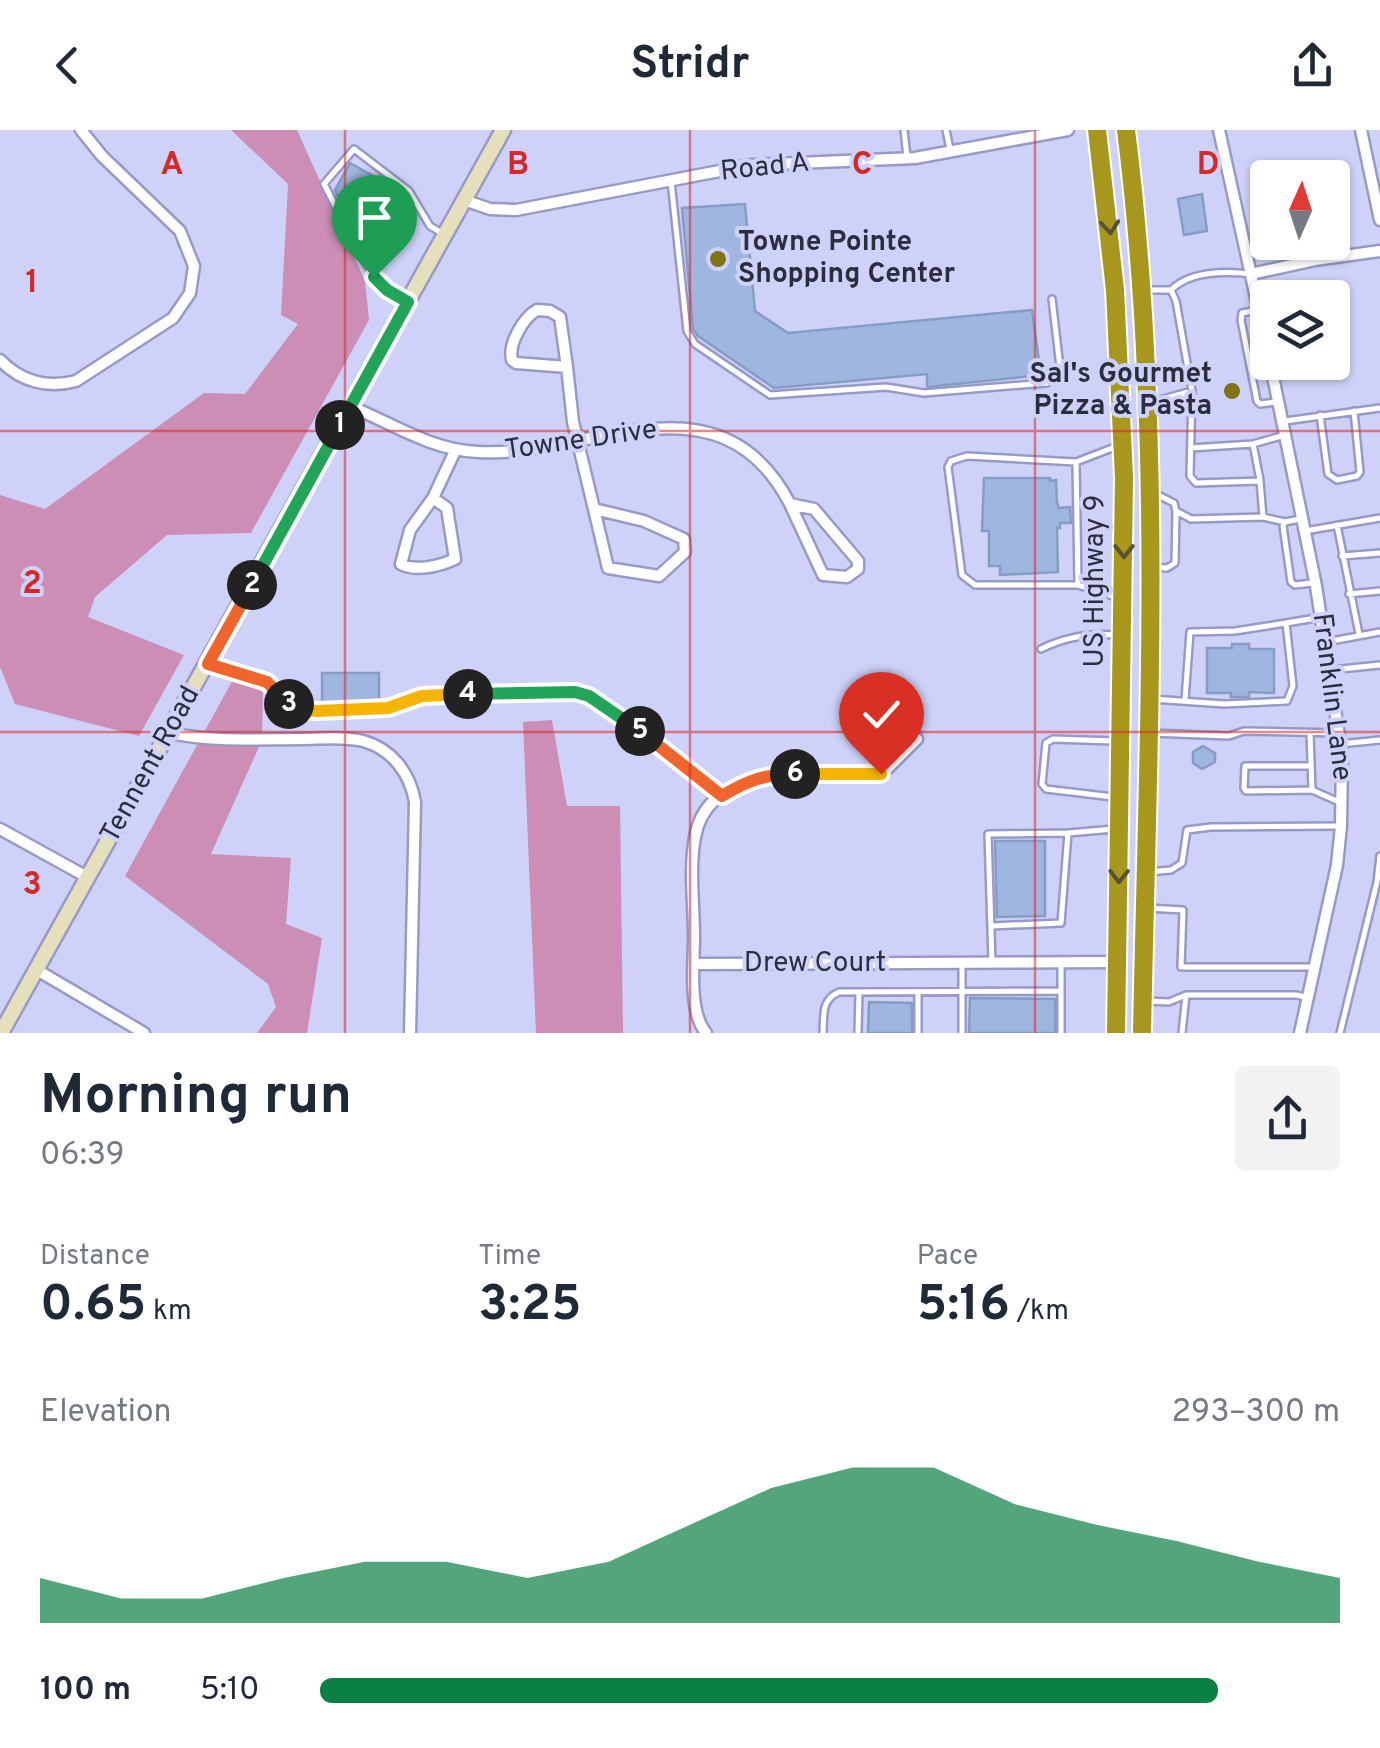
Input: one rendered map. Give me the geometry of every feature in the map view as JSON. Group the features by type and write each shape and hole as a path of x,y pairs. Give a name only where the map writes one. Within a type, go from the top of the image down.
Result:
{"highway":[{"name":"US Highway 9","path":"1097,130 1116,290 1123,444 1124,636 1116,1033"},
{"name":"US Highway 9","path":"1126,130 1142,290 1151,491 1142,1033"}],"street":[{"path":"0,360 33,382 76,381 173,318 190,293 194,266 180,231 102,156 81,130"},
{"name":"Tennent Road","path":"2,1033 503,130"},
{"name":"Road A","path":"464,200 490,209 516,210 766,163 908,159 1068,130"},
{"path":"1218,130 1251,280"},
{"path":"1360,130 1380,220"},
{"path":"1250,274 1380,251"},
{"path":"567,366 512,360 511,346 530,312 550,311 560,317 567,366 576,440 608,568 659,576 685,552 684,539 644,521 594,509"},
{"name":"Franklin Lane","path":"1274,380 1322,617 1340,738 1342,826 1304,1032"},
{"name":"Towne Drive","path":"350,406 408,435 455,450 507,453 618,431 654,428 710,436 757,457 772,472 823,575 846,576 858,570 858,561 814,509 790,504"},
{"path":"433,498 447,508 455,559 426,567 404,566 400,564 410,530 433,498 455,450"},
{"path":"170,733 215,740 352,739 375,746 399,764 415,802 410,1033"},
{"path":"706,1033 698,1023 694,964 695,835 712,804 748,780 768,774 881,774 917,739"},
{"path":"0,829 87,877"},
{"name":"Drew Court","path":"694,964 1117,962"},
{"path":"37,970 144,1033"}],"lane":[{"path":"904,130 908,159"},
{"path":"946,130 951,152"},
{"path":"408,302 374,277 324,184 354,148 409,191 430,226 444,235"},
{"path":"671,182 687,331 694,344 770,395 886,388 924,393 1047,382 1057,377 1060,366 1052,299"},
{"path":"1142,290 1171,290 1180,281 1224,271 1250,274"},
{"path":"1171,290 1192,391 1190,476 1196,483 1260,480"},
{"path":"1250,312 1242,313 1240,320 1250,368"},
{"path":"1253,380 1260,404 1278,402"},
{"path":"1148,402 1192,391"},
{"path":"1282,422 1380,408"},
{"path":"1320,415 1328,474 1337,480 1360,472 1354,411"},
{"path":"1191,448 1253,444 1285,436"},
{"path":"1123,444 1076,462 967,456 951,461 948,467 962,575 967,582 1078,585 1124,600"},
{"path":"1253,444 1263,517"},
{"path":"1076,462 1078,585"},
{"path":"1151,491 1174,503 1176,511 1175,563 1167,568 1151,567"},
{"path":"1176,511 1191,519 1263,517 1285,522 1302,518"},
{"path":"1305,531 1380,518"},
{"path":"1285,522 1291,582 1315,582"},
{"path":"1337,525 1359,634"},
{"path":"1342,556 1380,553"},
{"path":"1349,594 1380,592"},
{"path":"1184,700 1190,632 1235,631 1322,617"},
{"path":"1148,699 1224,704 1283,703 1291,699 1294,686 1286,624"},
{"path":"1326,642 1380,632"},
{"path":"1042,649 1089,635 1124,636"},
{"path":"208,664 267,682 286,702 302,710 388,708 422,696 575,692 589,696 656,742 722,796"},
{"path":"1331,670 1380,665"},
{"path":"1148,733 1229,736 1244,730 1380,740"},
{"path":"1310,732 1312,790"},
{"path":"1120,797 1046,789 1042,784 1046,743 1053,739 1122,742"},
{"path":"1310,766 1245,766 1244,788 1312,790 1342,802"},
{"path":"1145,872 1171,870 1182,863 1187,830 1342,826"},
{"path":"992,962 988,834 1120,828"},
{"path":"991,926 1061,924 1068,833"},
{"path":"1340,1033 1380,856"},
{"path":"1144,908 1184,910 1181,968 1315,967"},
{"path":"1060,1033 1061,963"},
{"path":"962,964 962,1033"},
{"path":"824,1033 824,1006 830,996 840,992 1061,992"},
{"path":"858,1033 859,992"},
{"path":"918,992 918,1033"},
{"path":"1143,1001 1169,1002 1186,995 1308,998"},
{"path":"1182,1033 1186,995"}],"shaded area":[{"path":"231,130 297,130 365,281 369,320 251,533 167,535 95,597 88,617 184,655 139,736 15,704 0,667 0,495 45,509 204,393 245,394 298,324 281,315 288,184"},
{"path":"235,676 263,687 262,740 211,854 291,858 286,924 322,938 307,1033 257,1033 276,1007 268,984 125,876"},
{"path":"552,720 567,806 620,806 623,1033 536,1033 523,722"}],"building":[{"path":"350,163 396,189 370,233 360,228 364,221 344,209 335,190"},
{"path":"1202,194 1207,231 1184,235 1178,199"},
{"name":"Towne Pointe Shopping Center","path":"745,204 755,311 788,333 1032,310 1041,375 927,387 927,374 774,388 693,329 682,208"},
{"path":"984,478 1056,480 1059,508 1070,507 1071,523 1060,523 1057,528 1058,572 1000,575 1000,566 989,566 989,531 982,531"},
{"path":"1232,644 1274,649 1274,693 1249,692 1249,697 1231,697 1231,693 1207,693 1207,648 1232,648"},
{"path":"322,673 379,673 379,701 322,704"},
{"path":"1203,746 1215,753 1215,762 1202,769 1193,763 1193,752"},
{"path":"995,841 1045,841 1045,916 997,917"},
{"path":"970,998 1055,999 1055,1033 969,1033"},
{"path":"869,1002 912,1003 912,1033 868,1033"}],"place":[{"name":"Towne Pointe Shopping Center","path":"718,259"},
{"name":"Sal's Gourmet Pizza & Pasta","path":"1232,391"}],"route":[{"path":"374,277 408,302 208,664 267,682 286,702 302,710 388,708 422,696 575,692 589,696 656,742 722,796 748,780 768,774 881,774"}]}
